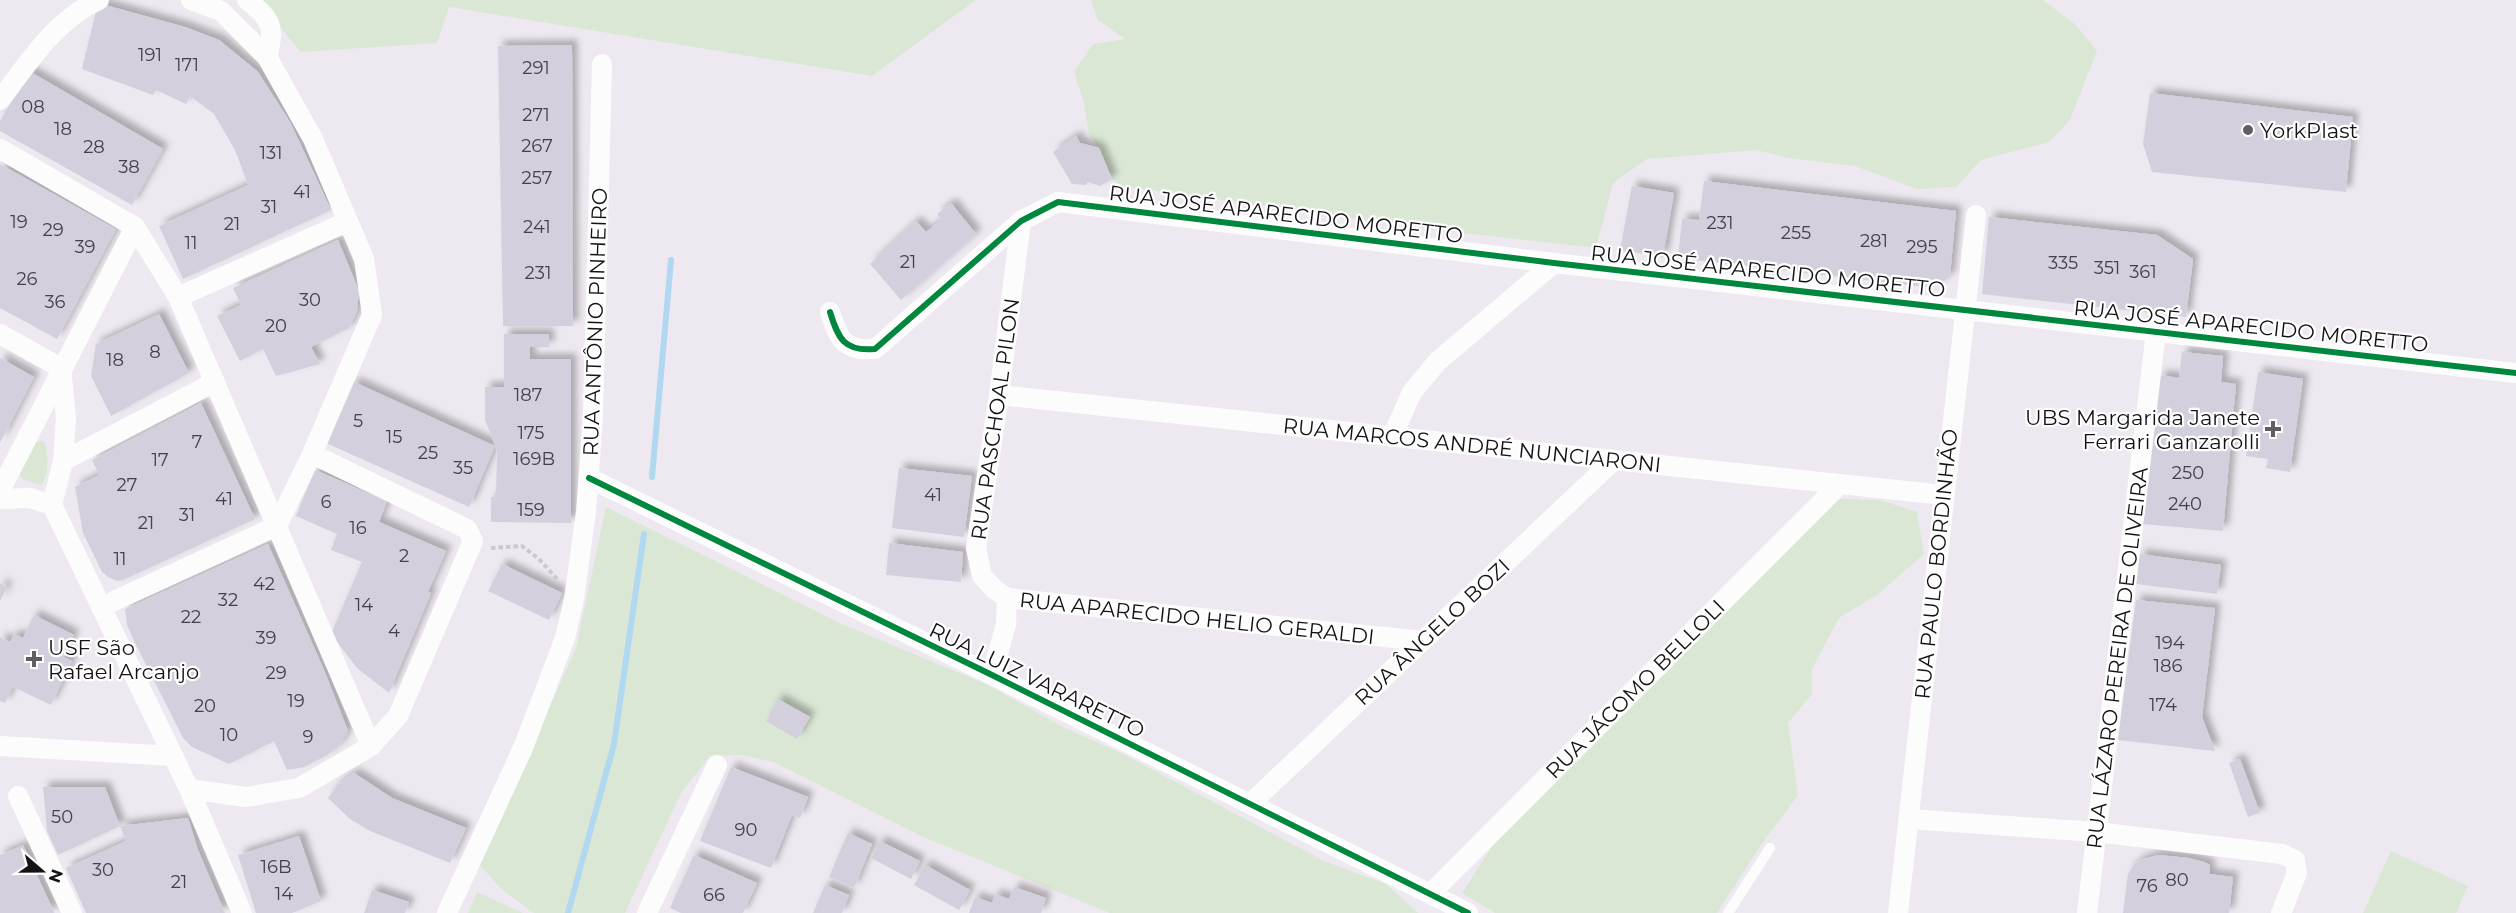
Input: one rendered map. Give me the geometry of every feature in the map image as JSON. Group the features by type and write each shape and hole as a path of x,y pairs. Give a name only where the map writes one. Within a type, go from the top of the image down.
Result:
{"street":[{"path":"0,100 44,43 80,9 99,0"},
{"path":"101,607 277,526 312,454 372,315 364,259 313,140 267,57 221,11 191,0"},
{"path":"247,0 265,14 273,37 267,57"},
{"name":"RUA ANTÔNIO PINHEIRO","path":"447,913 523,748 565,638 574,599 589,478 593,417 602,64"},
{"path":"0,149 135,227 178,297 371,746"},
{"name":"RUA JOSÉ APARECIDO MORETTO","path":"830,312 835,329 846,345 859,351 874,350 1021,220 1058,202 1554,263 2516,373"},
{"name":"RUA PAULO BORDINHÃO","path":"1898,913 1976,215"},
{"name":"RUA PASCHOAL PILON","path":"1007,598 994,589 982,576 976,548 999,395 1021,220"},
{"path":"178,297 347,222"},
{"path":"0,491 135,227"},
{"path":"1392,436 1412,392 1438,361 1554,263"},
{"name":"RUA LÁZARO PEREIRA DE OLIVEIRA","path":"2087,913 2156,332"},
{"path":"0,334 61,368"},
{"path":"61,368 66,417 63,461 52,505 189,789 240,911"},
{"path":"63,461 215,382"},
{"name":"RUA MARCOS ANDRÉ NUNCIARONI","path":"999,395 1944,495"},
{"path":"189,789 246,797 299,788 371,746 398,716 471,545 467,529 312,454"},
{"name":"RUA ÂNGELO BOZI","path":"1250,804 1614,460"},
{"name":"RUA LUIZ VARARETTO","path":"589,478 992,675 1468,913"},
{"name":"RUA JÁCOMO BELLOLI","path":"1430,894 1840,484"},
{"path":"0,499 30,498 52,505"},
{"path":"992,675 1006,624 1007,598"},
{"name":"RUA APARECIDO HELIO GERALDI","path":"1007,598 1423,641"},
{"path":"0,746 173,756"},
{"path":"647,913 717,765"},
{"path":"18,796 72,913"},
{"path":"1909,819 2096,832 2282,854 2295,860 2297,873 2281,913"}],"lane":[{"path":"1728,913 1770,848"}],"path":[{"path":"471,545 522,546 539,559 574,599"}],"green space":[{"path":"257,0 976,0 872,76 449,7 437,43 301,52"},
{"path":"1091,0 2043,0 2076,25 2097,51 2070,120 2049,142 1981,160 1956,187 1917,189 1855,166 1788,158 1756,150 1647,159 1613,183 1596,248 1437,230 1122,186 1112,179 1099,148 1089,135 1084,103 1074,72 1093,44 1125,39 1098,20"},
{"path":"36,441 44,441 47,457 46,475 41,485 22,479 19,474"},
{"path":"1836,499 1880,500 1917,512 1924,554 1877,595 1839,618 1812,669 1812,694 1788,723 1798,795 1761,845 1717,913 1495,913 1462,893 1500,834"},
{"path":"606,507 842,624 986,684 1063,727 1123,754 1324,861 1386,884 1418,913 1110,913 921,836 773,762 741,755 710,756 681,793 625,913 534,913 502,890 479,864 576,648"},
{"path":"2391,851 2468,886 2456,913 2363,913"},
{"path":"477,892 523,913 468,913"}],"building":[{"path":"98,3 185,27 219,40 258,72 290,122 331,210 183,279 159,226 248,185 235,150 214,114 190,96 186,104 156,90 153,95 82,69"},
{"path":"572,45 573,326 503,326 498,46"},
{"path":"29,71 163,149 132,205 0,131 0,121"},
{"name":"YorkPlast","path":"2150,93 2353,117 2346,192 2152,172 2143,144"},
{"path":"1076,136 1080,143 1099,148 1112,179 1100,186 1087,182 1086,185 1072,184 1053,152"},
{"path":"0,164 116,229 57,339 0,308"},
{"path":"1704,181 1956,211 1950,276 1940,284 1927,287 1678,258 1682,219 1699,220"},
{"path":"1632,186 1674,193 1663,257 1620,250"},
{"path":"951,203 976,234 901,300 870,264 916,221 926,232 941,220 937,214"},
{"path":"1989,217 2157,235 2193,259 2186,317 1982,294"},
{"path":"338,240 359,291 357,311 349,328 311,347 320,364 276,376 263,349 240,361 217,316 241,305 233,288"},
{"path":"159,314 189,373 111,416 91,376 96,344"},
{"path":"504,334 549,334 549,347 530,347 530,359 571,359 571,523 491,522 491,497 496,497 497,451 485,420 485,387 504,387"},
{"path":"2182,352 2223,356 2221,382 2236,384 2223,531 2143,524 2160,375 2179,378"},
{"path":"0,358 34,377 0,443"},
{"name":"UBS Margarida Janete Ferrari Ganzarolli","path":"2258,372 2303,379 2290,472 2266,468 2268,459 2246,456"},
{"path":"354,382 495,446 469,507 326,443"},
{"path":"201,403 255,519 123,580 117,581 108,577 102,572 83,533 75,487 99,475 92,460"},
{"path":"899,468 972,476 964,537 892,528"},
{"path":"315,470 387,501 379,522 446,551 389,693 357,668 331,634 362,562 331,550 337,534 296,516"},
{"path":"889,543 963,552 961,582 886,575"},
{"path":"268,544 324,670 348,731 340,745 327,755 304,767 287,770 274,741 229,764 192,747 183,738 134,641 127,625 125,609"},
{"path":"2140,554 2221,565 2217,594 2136,584"},
{"path":"502,564 562,593 549,620 488,591"},
{"path":"0,583 7,587 0,601"},
{"path":"2136,600 2215,608 2202,717 2215,751 2118,740"},
{"name":"USF São Rafael Arcanjo","path":"34,615 74,635 64,657 72,661 51,705 13,687 5,703 0,701 0,637 10,642 14,634 23,638"},
{"path":"778,699 810,717 797,739 766,721"},
{"path":"2240,759 2260,813 2248,817 2229,763"},
{"path":"731,767 808,797 800,818 792,815 771,868 700,841"},
{"path":"354,773 392,798 466,828 450,863 370,831 350,819 328,798 338,785"},
{"path":"43,787 105,787 120,826 58,855 47,831"},
{"path":"188,818 198,850 225,913 86,913 66,868 126,841 120,826"},
{"path":"848,833 872,844 854,888 829,877"},
{"path":"299,836 321,901 292,913 256,913 238,855"},
{"path":"880,841 920,861 911,879 871,858"},
{"path":"23,845 54,913 0,913 0,855"},
{"path":"694,855 757,883 743,913 681,913 670,908"},
{"path":"2158,855 2204,862 2210,865 2209,874 2233,877 2229,913 2123,913 2128,874 2140,860"},
{"path":"925,865 970,890 959,910 914,885"},
{"path":"825,885 849,895 842,913 813,913"},
{"path":"1014,887 1046,898 1041,913 969,913 975,897 992,903 995,894 1009,899"},
{"path":"372,890 409,902 405,913 364,913"}],"waterway":[{"path":"652,477 671,260"},
{"path":"568,913 614,744 644,534"}],"cycle path":[{"path":"830,312 836,329 844,341 856,348 875,349 1021,221 1058,202 1554,263 2516,373"},
{"path":"589,478 992,675 1468,913"}],"place":[{"name":"YorkPlast","path":"2248,130"},
{"name":"UBS Margarida Janete Ferrari Ganzarolli","path":"2273,429"},
{"name":"USF São Rafael Arcanjo","path":"34,659"}]}
